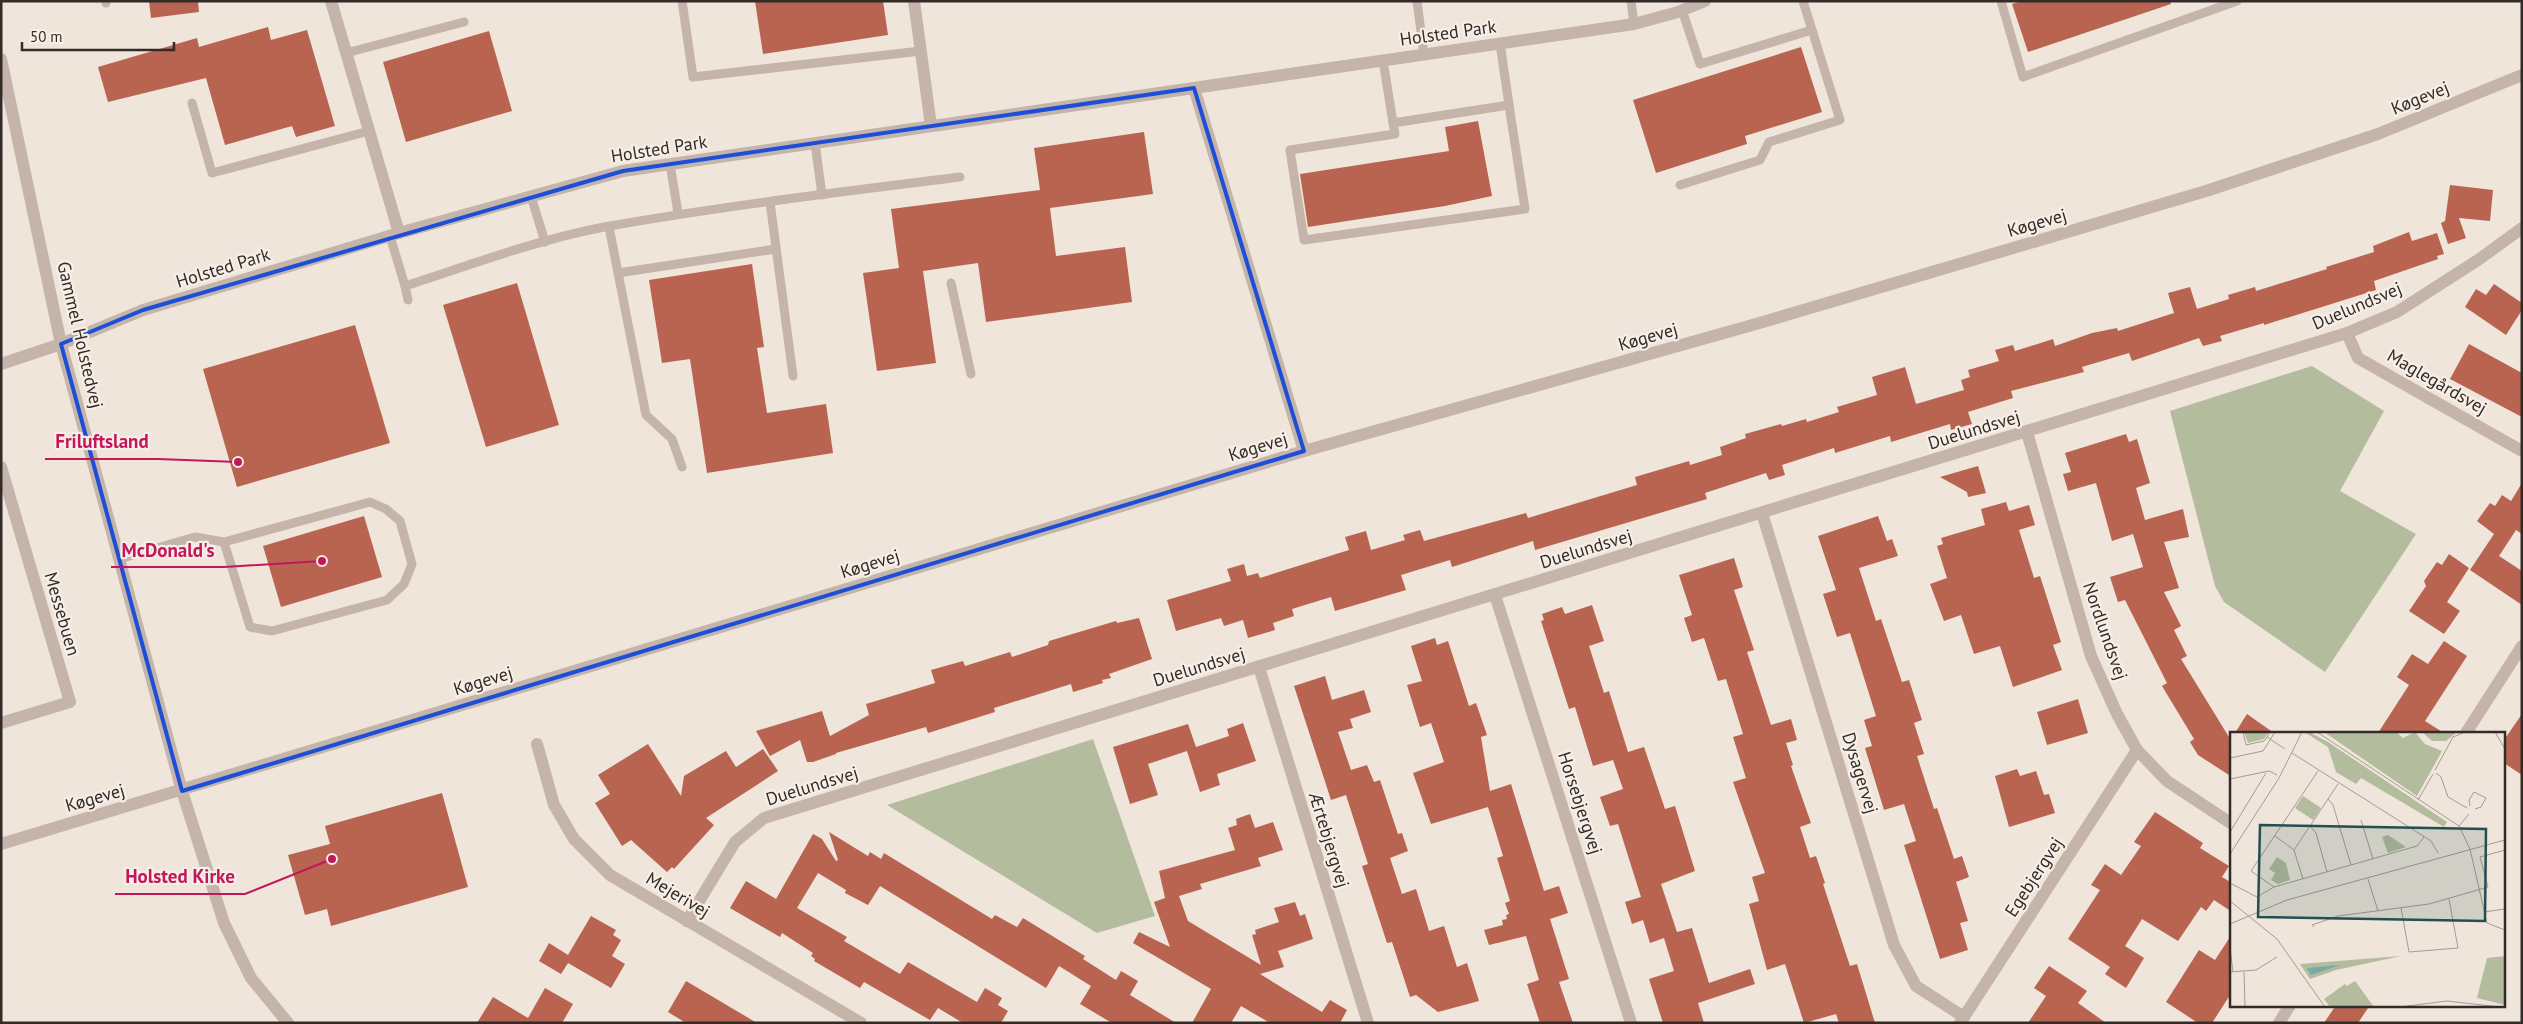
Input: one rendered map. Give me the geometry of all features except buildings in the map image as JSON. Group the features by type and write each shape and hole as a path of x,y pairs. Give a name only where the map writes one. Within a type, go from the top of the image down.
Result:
{"street":[{"path":"331,1 369,131 394,235"},
{"path":"914,1 931,126"},
{"name":"Holsted Park","path":"61,344 142,310 394,235 623,171 1634,24 1705,1"},
{"name":"Gammel Holstedvej","path":"1,59 5,98 61,344 182,791 224,923 251,978 288,1023"},
{"name":"Køgevej","path":"1,844 182,791 1304,451 1738,329 2206,191 2378,134 2522,75"},
{"path":"1194,88 1304,451"},
{"name":"Duelundsvej","path":"687,921 735,842 764,818 2347,333 2397,312 2478,260 2522,228"},
{"name":"Maglegårdsvej","path":"2347,333 2358,358 2522,451"},
{"path":"1,364 61,344"},
{"name":"Nordlundsvej","path":"2027,432 2091,656 2117,714 2137,750 2167,781 2230,823"},
{"name":"Messebuen","path":"1,723 70,702 2,476"},
{"name":"Dysagervej","path":"1762,513 1894,945 1916,986 1962,1020"},
{"name":"Horsebjergvej","path":"1495,595 1631,1023"},
{"path":"2467,732 2522,646"},
{"name":"Ærtebjergvej","path":"1259,667 1368,1023"},
{"name":"Mejerivej","path":"537,744 554,805 574,840 610,875 861,1023"},
{"name":"Egebjergvej","path":"1962,1020 2137,750"},
{"path":"2279,1023 2289,1006"}],"lane":[{"path":"682,1 693,77 921,52"},
{"path":"1417,1 1424,55"},
{"path":"1631,1 1634,24"},
{"path":"1680,185 1760,160 1769,142 1840,120 1803,1"},
{"path":"2001,1 2023,77 2237,1"},
{"path":"1682,10 1700,64 1812,30"},
{"path":"346,53 464,22"},
{"path":"1383,60 1395,134 1290,150 1304,240 1524,209 1500,43"},
{"path":"192,103 212,173 369,131"},
{"path":"1393,123 1509,105"},
{"path":"815,143 822,195"},
{"path":"670,164 678,213"},
{"path":"404,286 545,242 678,213 960,177"},
{"path":"531,196 545,242"},
{"path":"770,202 793,376"},
{"path":"609,227 646,414 672,439 682,467"},
{"path":"394,235 408,300"},
{"path":"618,273 776,249"},
{"path":"951,283 971,374"},
{"path":"119,559 194,537 224,542 370,502 386,509 400,521 412,564 404,584 387,600 272,631 250,627 224,542"}],"highlighted area":[{"path":"1194,88 1304,451 182,791 61,344 143,310 623,171"}],"green space":[{"path":"2312,366 2384,411 2340,491 2416,534 2325,672 2224,602 2215,586 2170,411"},
{"path":"1093,739 1155,916 1097,933 887,805"}],"place":[{"name":"Friluftsland","path":"238,462"},
{"name":"McDonald's","path":"322,561"},
{"name":"Holsted Kirke","path":"332,859"}]}
